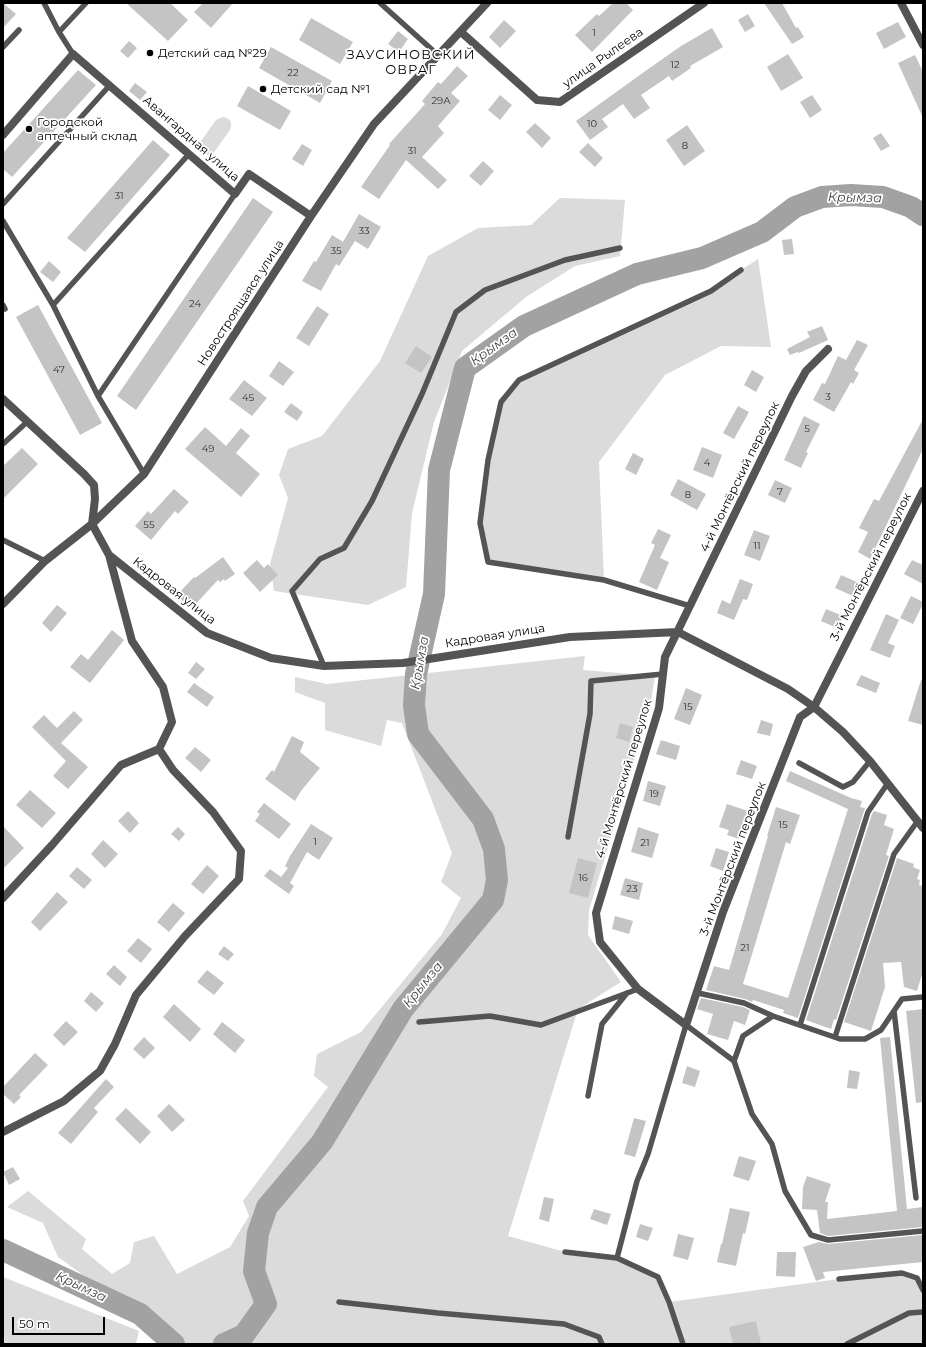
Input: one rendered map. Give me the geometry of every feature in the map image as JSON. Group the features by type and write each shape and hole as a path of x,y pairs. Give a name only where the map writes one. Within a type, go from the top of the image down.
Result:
{"street":[{"name":"Новостроящаяся улица","path":"3,604 45,561 92,524 144,474 311,216 374,124 487,3"},
{"name":"улица Рылеева","path":"461,32 537,100 560,102 704,3"},
{"path":"901,3 923,45"},
{"path":"3,134 74,54"},
{"name":"Авангардная улица","path":"74,54 235,194 249,174 311,216"},
{"name":"4-й Монтёрский переулок","path":"686,1025 638,989 600,942 596,913 659,708 666,656 792,396 806,371 828,349"},
{"path":"3,399 94,485 95,499 92,524"},
{"name":"3-й Монтёрский переулок","path":"686,1025 698,993 723,912 800,717 814,707 923,491"},
{"name":"Кадровая улица","path":"92,524 109,555 207,633 271,658 324,666 403,663 570,637 678,632"},
{"path":"3,898 52,845 121,765 160,749 172,722 163,687 132,641 109,555"},
{"path":"678,632 782,686 814,707 843,732 870,761 923,828"},
{"path":"3,1132 64,1101 100,1071 115,1044 136,995 185,936 239,879 241,851 213,812 173,770 160,749"}],"lane":[{"path":"44,3 74,54"},
{"path":"60,32 86,3"},
{"path":"380,3 438,55"},
{"path":"3,47 19,30"},
{"path":"3,204 110,85"},
{"path":"53,305 189,154"},
{"path":"98,396 235,194"},
{"path":"3,222 53,305 98,396 144,474"},
{"path":"324,666 292,591 320,559 344,548 368,508 422,394 456,312 484,290 566,260 620,248"},
{"path":"690,606 604,580 488,562 480,523 488,460 501,402 519,380 711,291 741,270"},
{"path":"3,444 26,422"},
{"path":"3,540 45,561"},
{"path":"568,837 590,714 591,681 663,674"},
{"path":"799,763 843,787 853,782 870,761"},
{"path":"800,1026 868,812 888,783"},
{"path":"835,1037 894,854 917,822"},
{"path":"419,1022 490,1016 542,1025 638,989"},
{"path":"588,1096 602,1024 627,993"},
{"path":"698,993 744,1003 773,1016 840,1039 865,1039 881,1030 902,999 923,997"},
{"path":"894,1011 916,1198"},
{"path":"734,1061 743,1036 773,1016"},
{"path":"686,1025 734,1061 752,1114 772,1144 785,1191 811,1235 828,1240 923,1231"},
{"name":"3-й Монтёрский переулок","path":"617,1258 637,1181 648,1154 686,1025"},
{"path":"566,1252 617,1258 658,1277 669,1302 683,1344"},
{"path":"839,1279 902,1273 917,1278 923,1290"},
{"path":"340,1302 438,1313 564,1324 599,1337 602,1344"},
{"path":"847,1344 910,1313 923,1312"}],"shaded area":[{"path":"223,117 227,118 231,122 230,130 212,155 203,154 199,149 201,141 216,120"},
{"path":"560,198 625,200 620,256 575,266 526,297 462,351 434,422 412,513 406,587 368,605 274,591 270,564 288,498 279,475 288,449 322,436 380,361 428,256 478,228 531,225"},
{"path":"758,259 771,347 721,346 665,375 599,462 604,580 488,562 480,523 488,460 501,402 519,380 711,291"},
{"path":"585,656 583,670 655,676 650,707 589,910 588,935 621,982 578,1009 508,1236 565,1252 617,1258 658,1277 669,1302 839,1279 902,1273 917,1278 923,1290 923,1344 155,1344 162,1332 58,1257 43,1223 7,1207 28,1191 86,1239 82,1249 112,1274 130,1263 134,1242 154,1236 177,1274 230,1247 249,1216 243,1201 328,1087 314,1076 317,1054 361,1032 442,934 461,898 441,882 452,853 402,723 387,720 381,746 325,730 325,703 295,692 295,677 327,684"},
{"path":"3,1277 139,1331 136,1344 3,1344"}],"building":[{"path":"3,3 16,14 3,28"},
{"path":"126,3 170,3 188,20 168,41"},
{"path":"203,3 233,3 211,28 194,12"},
{"path":"613,3 626,3 633,10 592,52 575,35 597,14 599,16"},
{"path":"764,3 782,3 796,28 798,27 804,37 792,44"},
{"path":"748,14 755,26 745,32 738,20"},
{"path":"311,18 353,42 340,64 299,40"},
{"path":"504,20 516,31 500,48 489,37"},
{"path":"898,22 906,37 884,49 876,33"},
{"path":"712,28 723,47 690,66 691,68 672,81 669,76 641,95 650,108 634,119 623,104 602,119 608,127 590,140 576,121 681,46"},
{"path":"398,31 408,39 399,52 388,44"},
{"path":"129,41 137,48 128,58 120,51"},
{"path":"271,47 332,81 320,103 259,68"},
{"path":"788,54 803,78 781,91 767,67"},
{"path":"915,55 923,72 923,118 898,63"},
{"path":"457,66 468,76 451,93 460,101 438,126 444,133 422,157 447,180 438,189 406,160 379,199 361,187 390,145 389,144 425,104 422,101 438,82 441,84"},
{"path":"78,70 96,85 12,177 3,169 3,153"},
{"path":"135,83 147,92 140,100 129,91"},
{"path":"248,86 291,111 280,130 237,106"},
{"path":"500,95 512,105 500,120 488,110"},
{"path":"812,95 822,110 810,118 800,102"},
{"path":"535,123 551,138 542,148 526,132"},
{"path":"687,125 705,151 684,166 666,140"},
{"path":"881,133 890,146 881,151 873,138"},
{"path":"153,140 170,155 85,252 67,238"},
{"path":"588,143 603,158 595,167 579,152"},
{"path":"302,144 312,150 303,166 292,159"},
{"path":"483,161 494,171 481,186 469,176"},
{"path":"253,198 273,212 136,410 117,396"},
{"path":"359,214 381,227 368,249 355,241 339,266 336,264 321,291 302,281 314,261 316,262 332,235 343,242"},
{"path":"792,239 794,254 784,255 782,240"},
{"path":"49,261 61,272 53,282 40,272"},
{"path":"38,305 102,423 80,435 16,317"},
{"path":"317,306 329,314 309,346 296,338"},
{"path":"822,326 828,340 799,353 790,355 787,349 810,337 807,332"},
{"path":"857,340 868,345 854,370 859,373 853,384 851,382 834,412 813,400 822,383 825,384 838,356 846,360"},
{"path":"416,346 432,357 421,373 405,363"},
{"path":"279,361 294,372 283,386 269,376"},
{"path":"752,370 764,377 756,392 744,385"},
{"path":"244,380 267,398 252,416 229,399"},
{"path":"291,403 303,412 297,421 284,412"},
{"path":"738,406 749,412 734,439 723,433"},
{"path":"804,416 820,424 806,452 808,453 801,468 784,460"},
{"path":"923,419 923,449 870,559 858,552 868,532 859,528 874,499 879,501"},
{"path":"205,427 226,446 241,428 250,436 236,453 260,474 241,497 185,449"},
{"path":"702,447 722,455 713,478 693,470"},
{"path":"22,448 38,464 3,499 3,466"},
{"path":"633,453 644,459 636,475 625,469"},
{"path":"678,479 706,494 697,510 670,495"},
{"path":"775,480 792,488 785,503 768,495"},
{"path":"174,489 189,502 178,514 175,511 151,540 135,526 148,511 151,514"},
{"path":"658,529 671,535 660,558 669,562 657,590 639,582 655,545 651,543"},
{"path":"754,530 770,536 760,561 744,555"},
{"path":"223,557 235,574 225,581 224,579 220,582 218,580 191,609 177,595 194,577 195,578"},
{"path":"257,560 264,568 268,564 278,575 260,592 243,573"},
{"path":"912,560 923,565 923,584 904,574"},
{"path":"841,575 859,583 853,596 835,588"},
{"path":"740,579 753,584 747,600 743,599 734,620 717,613 722,600 730,604"},
{"path":"911,596 923,602 913,624 900,618"},
{"path":"57,605 67,613 51,632 42,623"},
{"path":"826,609 843,616 837,628 821,621"},
{"path":"886,614 899,620 888,643 895,646 890,658 870,650"},
{"path":"112,630 124,640 90,683 70,667 81,654 88,660"},
{"path":"196,662 205,669 196,679 188,673"},
{"path":"861,675 880,683 876,693 856,685"},
{"path":"921,680 923,680 923,725 908,721"},
{"path":"194,683 214,697 207,707 187,692"},
{"path":"686,688 702,695 690,725 674,719"},
{"path":"74,711 83,720 61,743 88,767 68,789 53,776 66,761 32,727 44,715 57,728"},
{"path":"761,720 773,724 770,736 757,733"},
{"path":"620,723 633,727 629,742 616,738"},
{"path":"292,736 304,742 300,752 320,768 301,791 295,801 265,779 272,770 274,772"},
{"path":"661,740 680,746 676,760 656,754"},
{"path":"195,747 211,760 201,772 185,758"},
{"path":"741,760 757,766 752,779 736,774"},
{"path":"790,771 851,798 862,801 860,807 865,808 798,1018 783,1013 784,1010 753,1000 752,1002 706,990 714,966 729,970 776,807 800,815 790,844 786,842 743,984 788,998 848,809 786,781"},
{"path":"648,781 666,786 660,806 643,801"},
{"path":"30,790 56,813 42,828 16,805"},
{"path":"264,803 291,824 279,839 255,821 260,814 257,812"},
{"path":"727,804 748,811 739,839 727,835 729,830 719,827"},
{"path":"128,811 139,823 130,833 118,821"},
{"path":"874,811 887,815 884,825 894,829 886,855 889,856 836,1020 834,1019 831,1029 806,1020"},
{"path":"311,824 333,838 319,860 307,852 290,883 294,886 289,894 264,876 270,869 281,877 288,868 285,866 290,856"},
{"path":"3,826 24,848 3,869"},
{"path":"178,827 185,834 179,841 171,834"},
{"path":"638,827 659,834 652,858 631,852"},
{"path":"103,840 118,854 105,868 91,854"},
{"path":"716,848 729,852 723,871 710,866"},
{"path":"578,858 597,863 588,898 569,893"},
{"path":"897,858 914,864 913,867 920,870 917,879 920,880 919,885 923,886 923,971 917,991 904,987 901,962 883,963 885,987 871,1031 844,1022"},
{"path":"207,865 219,876 203,894 191,884"},
{"path":"77,867 92,880 84,889 69,876"},
{"path":"625,878 643,883 639,900 620,895"},
{"path":"57,892 68,902 40,931 31,922"},
{"path":"173,903 185,913 169,932 157,922"},
{"path":"615,916 633,921 629,934 612,929"},
{"path":"138,938 152,949 141,963 127,951"},
{"path":"224,946 234,954 228,961 218,954"},
{"path":"114,965 127,977 120,986 106,974"},
{"path":"207,970 224,983 214,995 197,982"},
{"path":"91,992 104,1003 96,1012 84,1001"},
{"path":"701,998 743,1007 750,1010 745,1025 734,1021 728,1040 707,1034 713,1014 697,1009"},
{"path":"174,1004 201,1029 190,1042 163,1017"},
{"path":"923,1009 923,1102 916,1103 906,1011"},
{"path":"66,1021 78,1032 64,1046 53,1035"},
{"path":"222,1022 245,1040 235,1053 213,1034"},
{"path":"144,1037 155,1048 144,1059 133,1049"},
{"path":"890,1037 907,1209 923,1207 923,1227 828,1236 820,1233 817,1210 802,1209 803,1187 807,1176 831,1184 825,1202 828,1202 827,1219 897,1211 880,1038"},
{"path":"35,1053 48,1065 19,1095 21,1097 14,1104 3,1094 3,1087"},
{"path":"687,1066 700,1071 695,1087 682,1083"},
{"path":"849,1070 860,1072 857,1089 847,1088"},
{"path":"106,1079 114,1087 94,1108 98,1112 71,1144 58,1133"},
{"path":"169,1104 185,1120 172,1132 157,1116"},
{"path":"126,1108 151,1132 140,1144 115,1119"},
{"path":"634,1118 646,1121 635,1157 624,1154"},
{"path":"739,1156 756,1161 749,1181 733,1176"},
{"path":"13,1167 20,1179 9,1185 3,1172"},
{"path":"544,1197 554,1199 549,1222 539,1219"},
{"path":"730,1208 750,1212 745,1234 743,1233 736,1266 717,1262"},
{"path":"594,1209 611,1214 607,1225 590,1219"},
{"path":"640,1224 653,1228 648,1241 636,1237"},
{"path":"678,1234 694,1238 688,1260 673,1256"},
{"path":"923,1235 923,1262 823,1272 825,1278 816,1281 803,1247 819,1242 828,1244"},
{"path":"777,1252 796,1252 795,1277 776,1276"},
{"path":"756,1321 761,1344 733,1344 729,1327"}],"waterway":[{"name":"Крымза","path":"224,1344 244,1335 266,1304 254,1271 258,1233 267,1207 322,1142 403,1009 493,900 497,880 494,849 483,819 418,734 414,705 416,674 434,594 439,470 465,368 524,326 637,274 702,258 762,232 795,207 822,197 851,195 883,197 911,207 923,215"},
{"name":"Крымза","path":"3,1250 140,1314 174,1344"}],"place":[{"name":"Детский сад №29","path":"150,53"},
{"name":"Детский сад №1","path":"263,89"},
{"name":"Городской аптечный склад","path":"29,129"}],"district":[{"name":"ЗАУСИНОВСКИЙ ОВРАГ","path":"411,62"}]}
